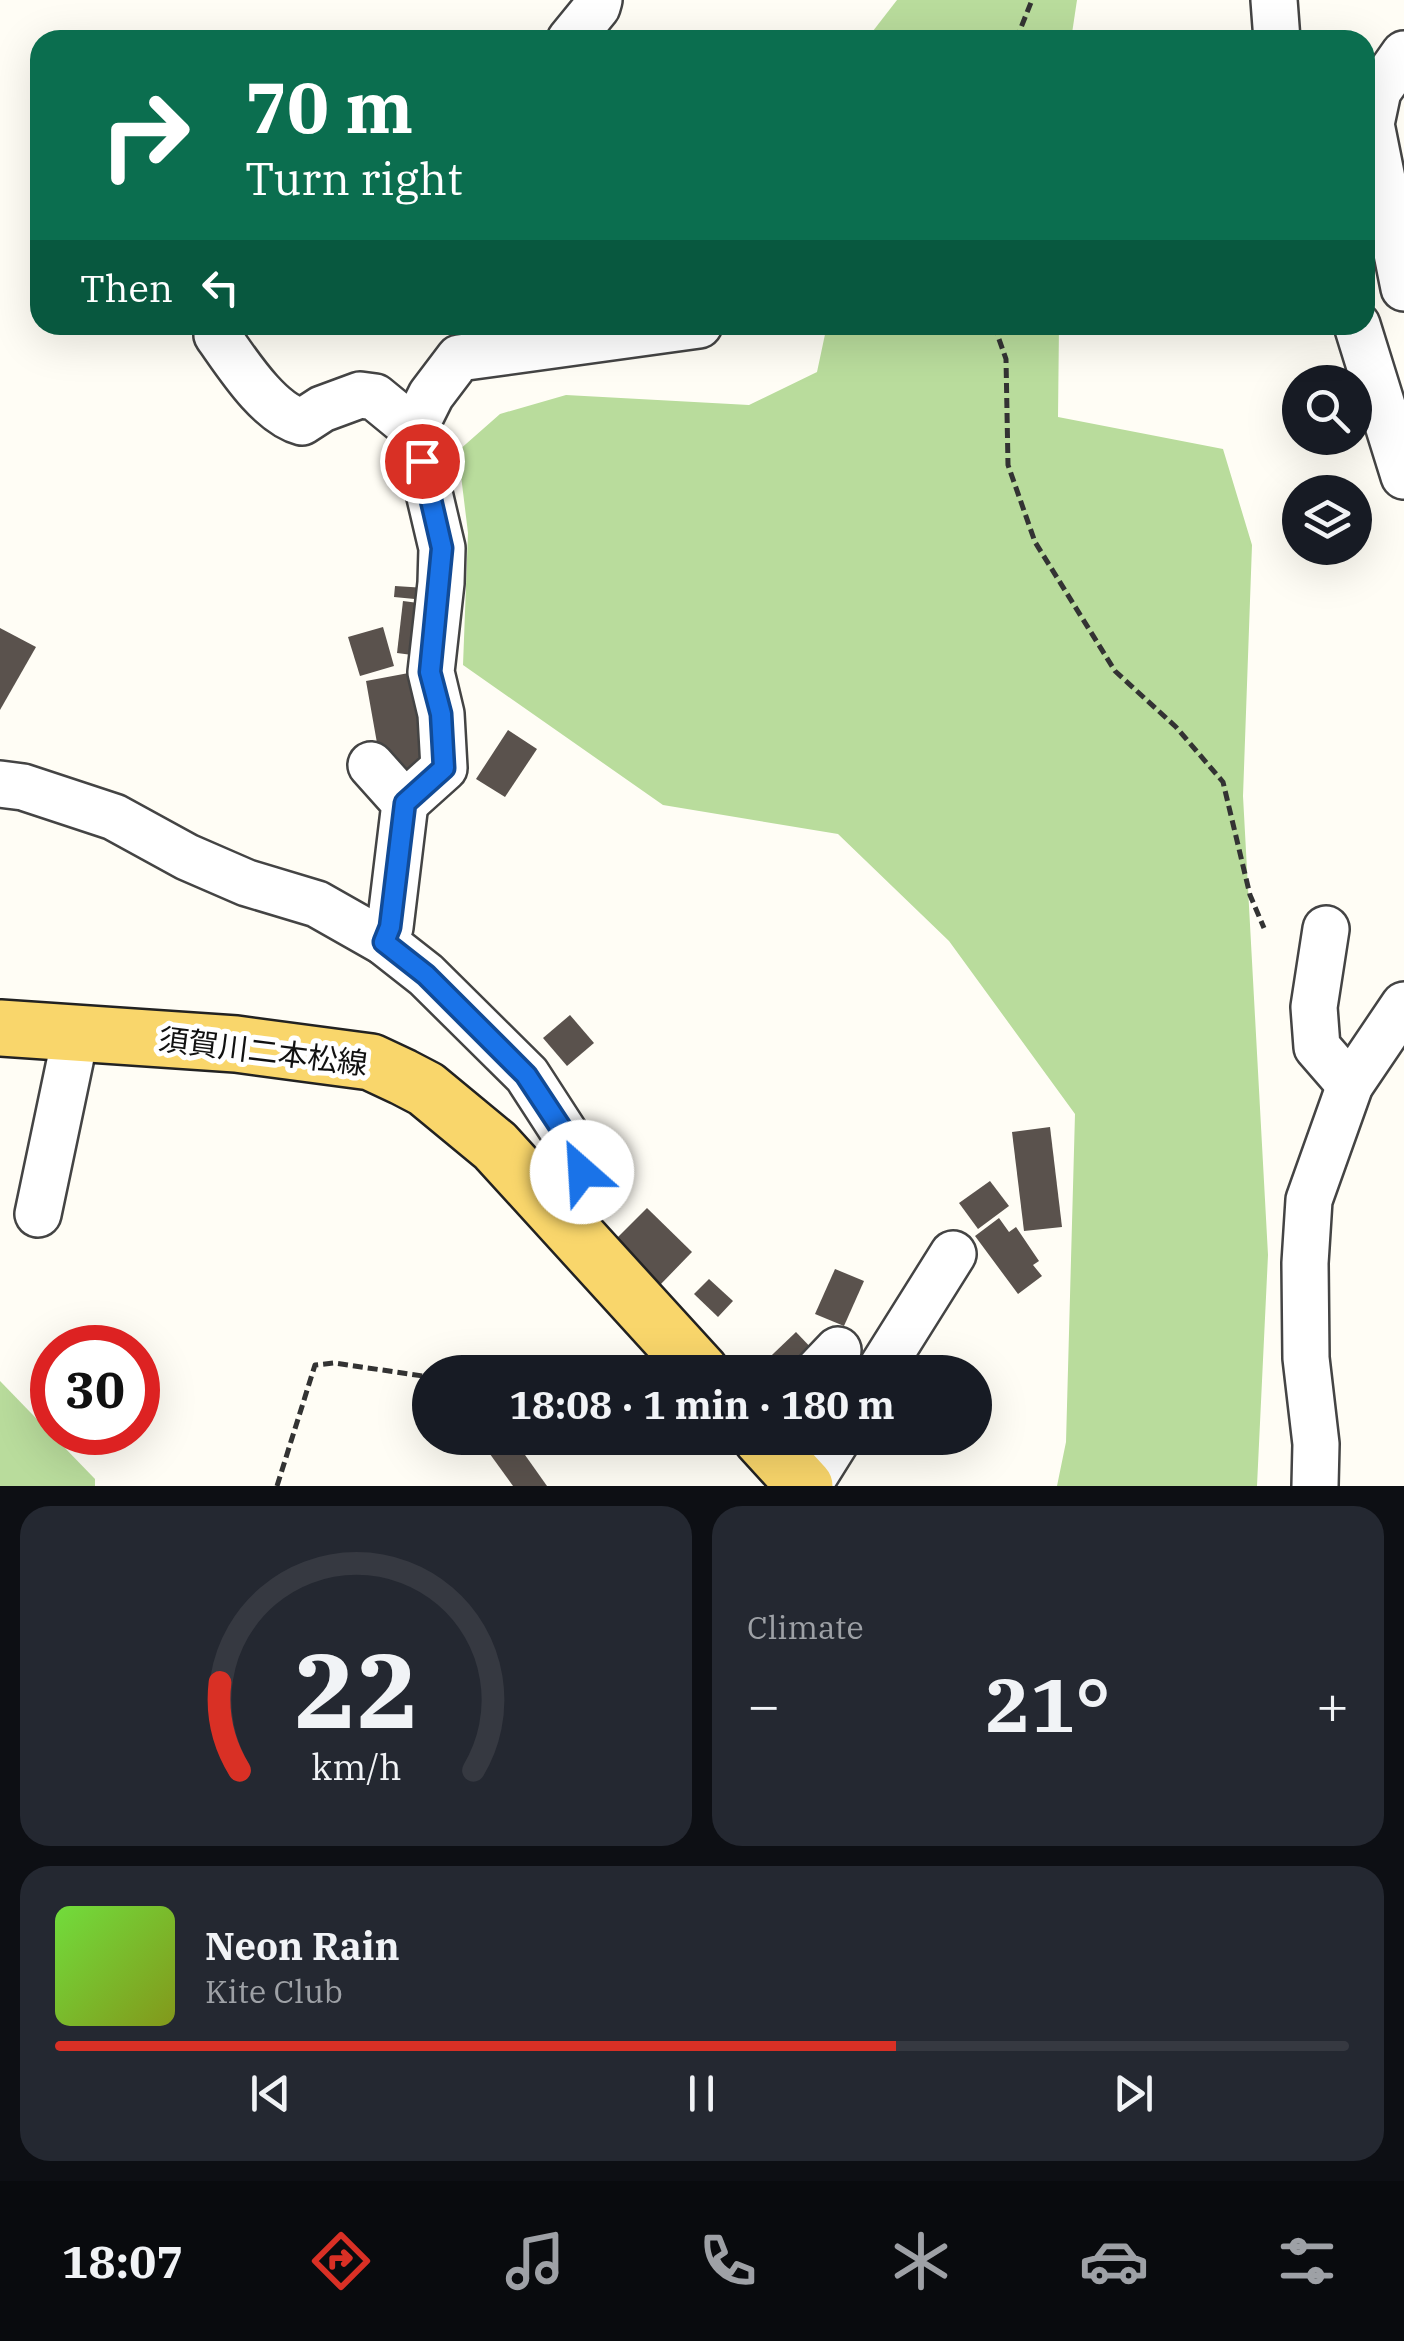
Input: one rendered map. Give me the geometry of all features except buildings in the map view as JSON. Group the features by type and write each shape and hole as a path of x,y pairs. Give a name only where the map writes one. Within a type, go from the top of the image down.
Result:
{"main road":[{"name":"須賀川二本松線","path":"0,1028 236,1044 371,1062 426,1089 495,1146 686,1355"},
{"path":"777,1455 806,1486"}],"street":[{"path":"578,30 599,0"},
{"path":"1274,0 1276,30"},
{"path":"1375,104 1378,92 1404,54"},
{"path":"1375,148 1404,288"},
{"path":"217,335 248,379 290,419 302,422 322,409 360,395 375,397 414,428 442,548 430,672 441,714 444,768 405,803 390,927 384,942"},
{"path":"414,428 458,341 549,335"},
{"path":"1360,335 1404,476"},
{"path":"1375,386 1404,346"},
{"path":"371,766 405,803"},
{"path":"0,784 22,787 114,817 186,857 247,883 318,904 384,942 426,975 526,1075 582,1160 582,1172 554,1208"},
{"path":"1326,929 1314,1007 1317,1047 1350,1085"},
{"path":"1315,1486 1316,1444 1306,1358 1309,1200 1350,1085 1404,1004"},
{"path":"38,1214 76,1033"},
{"path":"889,1355 953,1254"},
{"path":"806,1486 827,1455"}],"path":[{"path":"1020,30 1032,0"},
{"path":"998,335 1006,359 1008,465 1035,542 1115,671 1176,728 1223,782 1250,895 1264,928"},
{"path":"278,1486 315,1365 334,1363 412,1374"}],"green space":[{"path":"897,0 1077,0 1072,30 874,30"},
{"path":"825,335 1059,335 1058,417 1223,449 1252,545 1243,796 1268,1255 1257,1486 1057,1486 1066,1442 1075,1114 949,941 838,834 663,805 463,665 468,533 458,451 500,414 566,395 749,405 817,372"},
{"path":"0,1381 30,1412 30,1455 72,1455 95,1479 95,1486 0,1486"}],"route":[{"path":"422,461 442,548 430,672 441,714 444,768 405,803 390,927 384,942 426,975 526,1075 582,1160 582,1172"}]}
